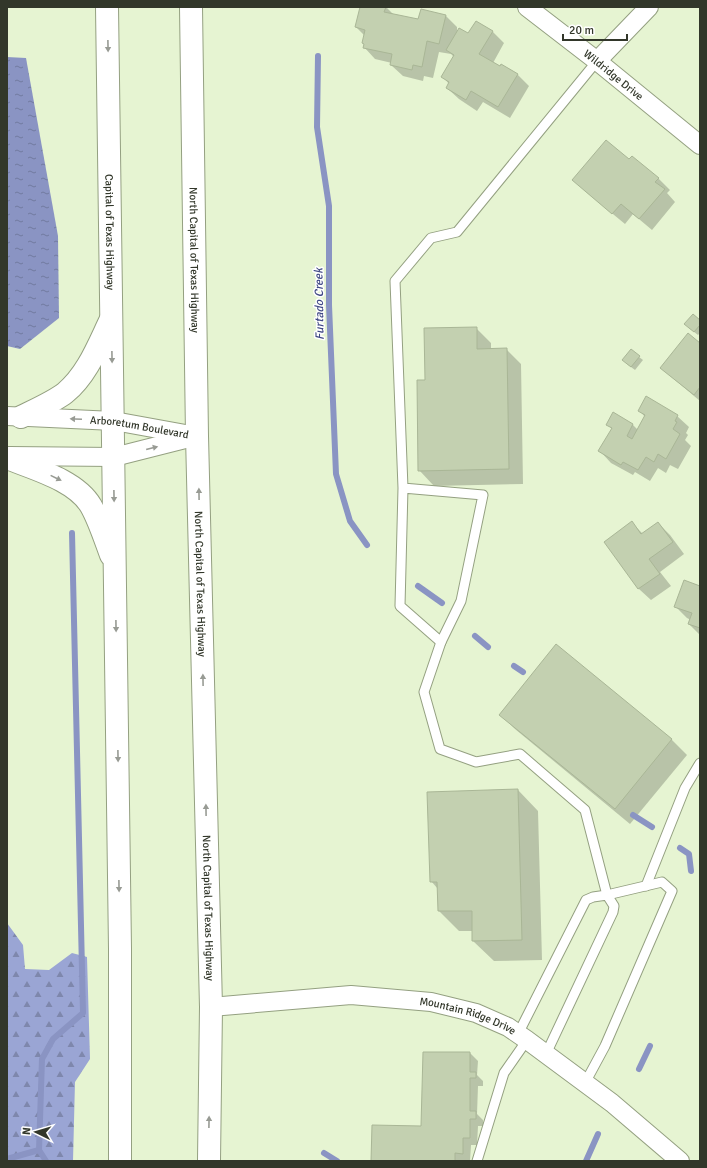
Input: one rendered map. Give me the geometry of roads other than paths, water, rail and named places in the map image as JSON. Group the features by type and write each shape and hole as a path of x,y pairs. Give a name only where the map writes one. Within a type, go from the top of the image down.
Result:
{"highway":[{"name":"Capital of Texas Highway","path":"108,7 114,457"},
{"name":"North Capital of Texas Highway","path":"191,7 198,436 211,1007 209,1161"},
{"path":"14,417 64,394 80,377 112,318"},
{"path":"7,457 58,478 79,492 91,506 115,566"},
{"path":"114,457 120,957 120,1161"}],"street":[{"name":"Wildridge Drive","path":"527,7 597,61 700,145"},
{"path":"597,61 649,7"},
{"name":"Arboretum Boulevard","path":"14,417 114,421 198,436"},
{"name":"Arboretum Boulevard","path":"7,457 114,457 198,436"},
{"name":"Mountain Ridge Drive","path":"211,1007 351,995 431,1002 476,1013 508,1027 523,1037 612,1103 680,1161"}],"lane":[{"path":"441,642 400,606 403,488 395,281 431,238 458,232 597,61"},
{"path":"403,488 483,495 461,601 441,642 424,692 440,749 476,762 520,754 585,810 607,895 614,906 613,912 546,1054"},
{"path":"646,886 685,788 700,763"},
{"path":"477,1161 504,1073 523,1037 586,900 593,897 662,882 672,891 605,1046 585,1083"}],"water":[{"path":"7,57 26,58 58,236 59,318 20,349 7,346"}],"waterway":[{"name":"Furtado Creek","path":"318,56 317,127 329,206 329,305 336,474 350,521 367,545"},
{"path":"7,1159 39,1150 42,1059 53,1039 83,1013 72,533"},
{"name":"Furtado Creek","path":"418,586 442,603"},
{"name":"Furtado Creek","path":"475,636 488,647"},
{"name":"Furtado Creek","path":"514,666 523,672"},
{"name":"Furtado Creek","path":"633,815 652,827"},
{"name":"Furtado Creek","path":"680,848 689,854 691,871"},
{"name":"Furtado Creek","path":"639,1069 650,1046"},
{"name":"Furtado Creek","path":"586,1161 598,1134"},
{"path":"39,1150 46,1161"},
{"path":"324,1153 337,1161"}]}
